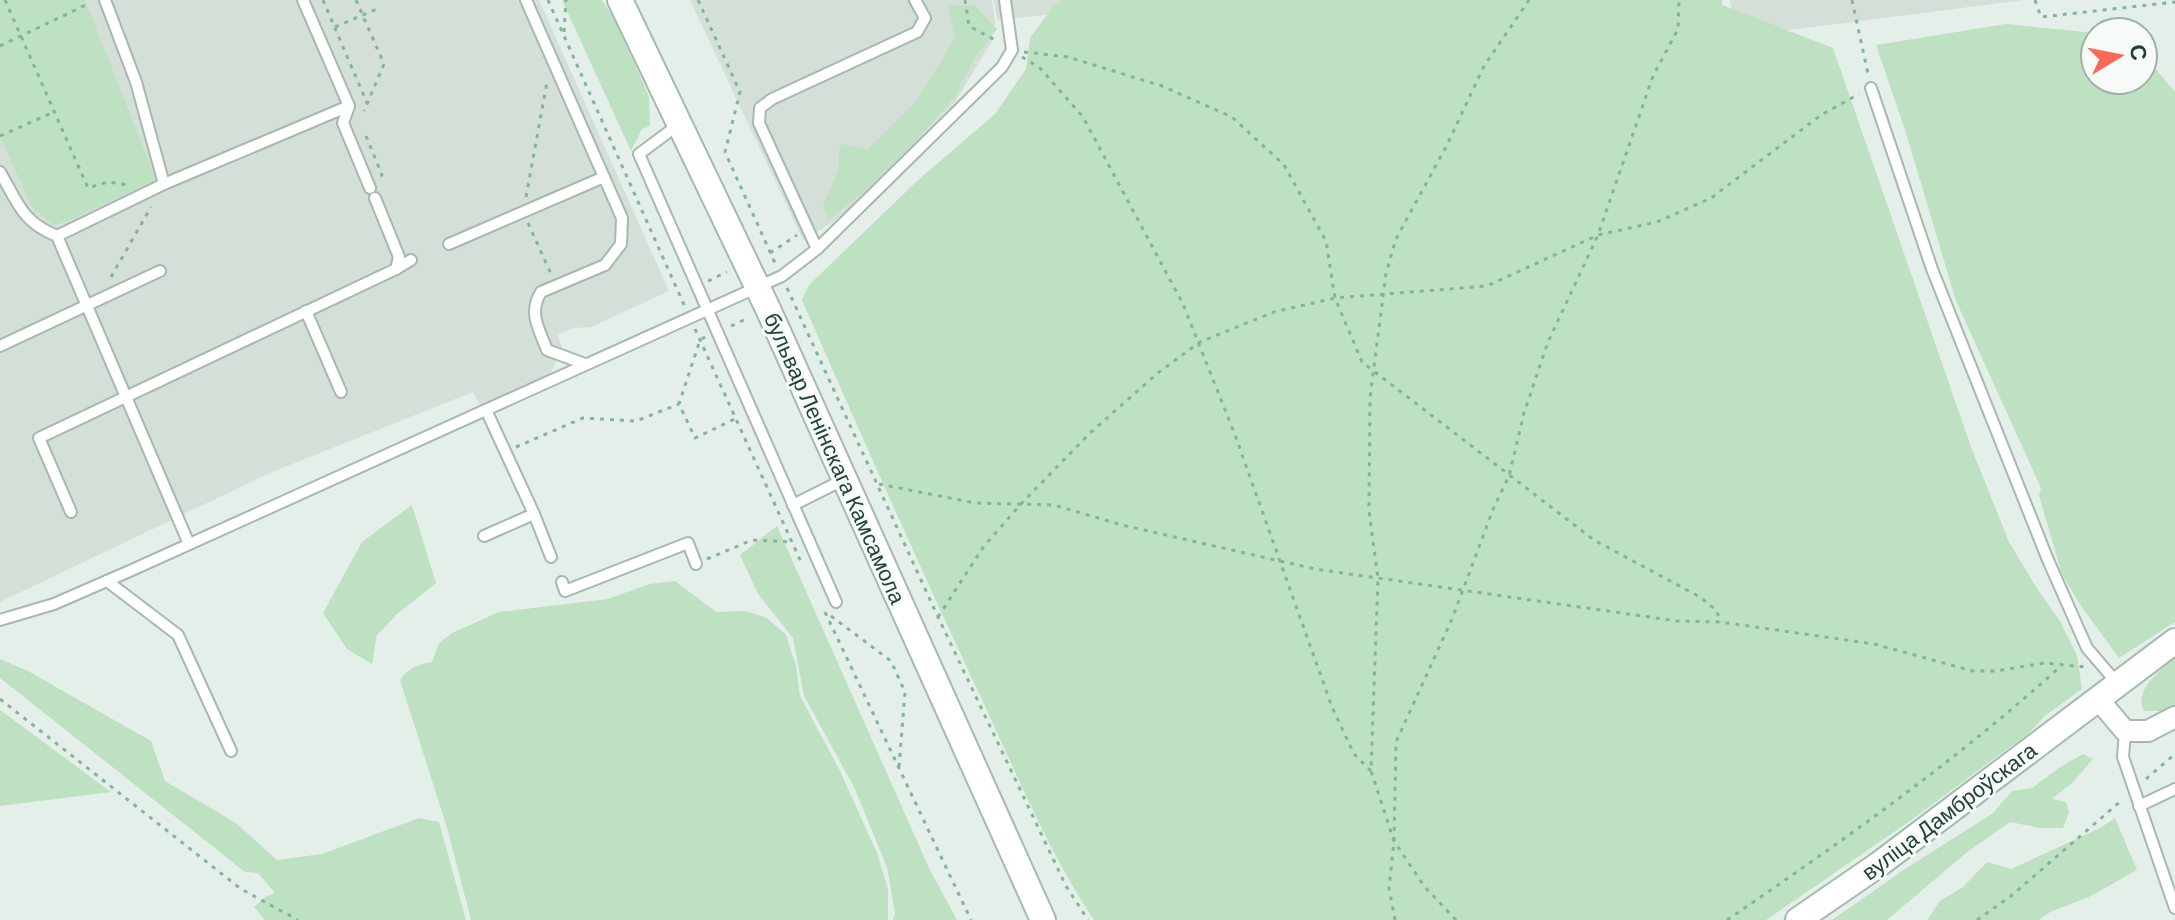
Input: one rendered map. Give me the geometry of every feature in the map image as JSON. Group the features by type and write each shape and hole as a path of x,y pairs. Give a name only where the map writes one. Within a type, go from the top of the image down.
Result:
{"street":[{"name":"бульвар Ленінскага Камсамола","path":"620,0 758,287 1043,920"},
{"name":"вуліца Дамброўскага","path":"1798,920 1878,865 2106,684 2175,641"},
{"path":"2106,684 2125,731 2148,731 2175,717"}],"lane":[{"path":"105,0 136,82 159,187"},
{"path":"303,0 349,106 343,123 399,257 396,269"},
{"path":"526,0 622,218 621,244 605,265 541,292 535,302 534,316 547,350 585,364"},
{"path":"817,249 759,123 760,108 772,99 917,32 925,18 915,0"},
{"path":"0,620 54,604 107,581 487,412 585,364 782,276 817,249 1002,67 1012,50 1005,0"},
{"path":"1871,88 1932,269 1980,393 2087,648 2106,684"},
{"path":"57,236 159,187 349,106"},
{"path":"680,124 639,154 836,602"},
{"path":"0,172 28,219 37,228 57,236 189,544"},
{"path":"449,244 604,177"},
{"path":"71,512 39,438 411,260"},
{"path":"0,346 160,271"},
{"path":"306,311 341,392"},
{"path":"487,412 551,557"},
{"path":"793,505 845,479"},
{"path":"484,536 534,514"},
{"path":"562,582 565,591 688,543 696,564"},
{"path":"107,581 178,635 231,751"},
{"path":"2125,731 2123,757 2175,908"},
{"path":"2139,806 2175,789"}],"path":[{"path":"5,0 88,188 108,182 159,187 97,301"},
{"path":"0,46 97,0"},
{"path":"323,0 367,104"},
{"path":"356,0 384,64 363,113"},
{"path":"548,0 805,570"},
{"path":"564,36 566,0"},
{"path":"698,0 740,92 725,152 938,617 1066,886 1088,920"},
{"path":"965,0 969,26 1040,68 1083,117 1183,304 1200,342 1332,707 1354,754 1371,771"},
{"path":"1456,920 1424,886 1394,841 1371,771 1378,578 1369,511 1370,398 1384,294 1396,239 1447,145 1484,66 1529,0"},
{"path":"1395,920 1389,888 1394,841 1396,742 1509,476 1524,413 1548,342 1598,235 1648,89 1678,29 1679,0"},
{"path":"938,617 984,546 1020,505 1090,433 1159,372 1200,342 1274,312 1335,298 1487,286 1598,235 1657,222 1711,198 1821,115 1871,88 1852,0"},
{"path":"2035,0 2041,17 2175,2"},
{"path":"318,35 379,8"},
{"path":"1012,50 1068,57 1149,82 1232,117 1284,165 1326,241 1335,298 1362,362 1594,540 1700,597 1716,610 1721,622"},
{"path":"523,212 548,76"},
{"path":"0,136 54,112"},
{"path":"365,135 382,175 371,189"},
{"path":"770,253 808,229"},
{"path":"532,231 550,272"},
{"path":"700,340 679,404 695,438 735,419"},
{"path":"506,452 583,418 636,421 679,404"},
{"path":"879,484 975,503 1054,505 1122,525 1280,561 1378,578 1677,621 1721,622 1874,644 1973,671 1996,671 2044,663 2062,664 2106,684"},
{"path":"696,564 752,540 792,542"},
{"path":"899,767 905,692 891,661 824,612 971,920"},
{"path":"1727,920 1823,855 1929,777 2062,664"},
{"path":"0,699 241,889 298,920"},
{"path":"1977,920 2011,896 2175,754"}],"shaded area":[{"path":"0,0 539,0 669,291 591,327 574,328 558,335 562,348 550,375 481,406 473,392 272,472 0,602"},
{"path":"690,0 992,0 995,22 992,41 955,102 862,198 833,222 803,240"},
{"path":"994,0 1114,0 1065,13 997,20"},
{"path":"1730,0 2024,0 1736,37"}],"green space":[{"path":"0,0 85,0 156,180 53,225 32,207 0,136"},
{"path":"562,0 602,0 615,21 649,96 650,126 642,129 631,151"},
{"path":"1063,0 1722,0 1722,5 1833,48 1971,447 2009,542 2060,621 2077,656 2082,689 2045,716 2030,732 1910,821 1766,920 1094,920 1048,841 1022,787 802,300 809,285 916,182 995,114 1026,69 1030,38 1052,8"},
{"path":"948,5 974,5 997,29 977,54 953,99 910,147 860,195 829,219 823,207 838,171 840,144 868,149 918,99 955,38"},
{"path":"2006,24 2079,31 2079,96 2159,96 2159,73 2175,92 2175,622 2119,658 2062,574 2039,496 2041,488 1956,301 1876,45"},
{"path":"412,505 436,583 397,614 377,635 372,664 347,649 323,613 362,542"},
{"path":"777,526 929,868 957,920 893,920 895,914 887,867 854,787 804,696 793,638 758,594 740,555"},
{"path":"675,581 716,612 746,611 767,618 786,635 796,666 800,696 840,771 877,853 888,889 888,920 471,920 448,831 400,680 414,667 432,662 439,643 452,633 499,612 608,599 649,584"},
{"path":"2175,658 2175,706 2164,711 2144,711 2142,696 2145,689"},
{"path":"0,659 28,671 151,741 165,781 236,823 277,860 322,854 419,818 439,822 466,920 265,920 254,907 275,893 258,873 245,872 0,678"},
{"path":"0,710 111,792 0,806"},
{"path":"2083,754 2093,759 2073,782 2052,799 2066,802 2069,813 2063,828 2040,828 2010,822 1966,853 1887,920 1832,920 1992,814 2012,791 2032,788"},
{"path":"2115,818 2137,870 2089,897 2050,912 2039,920 1927,920 1940,901 1963,887 1987,862 2011,869"}]}
